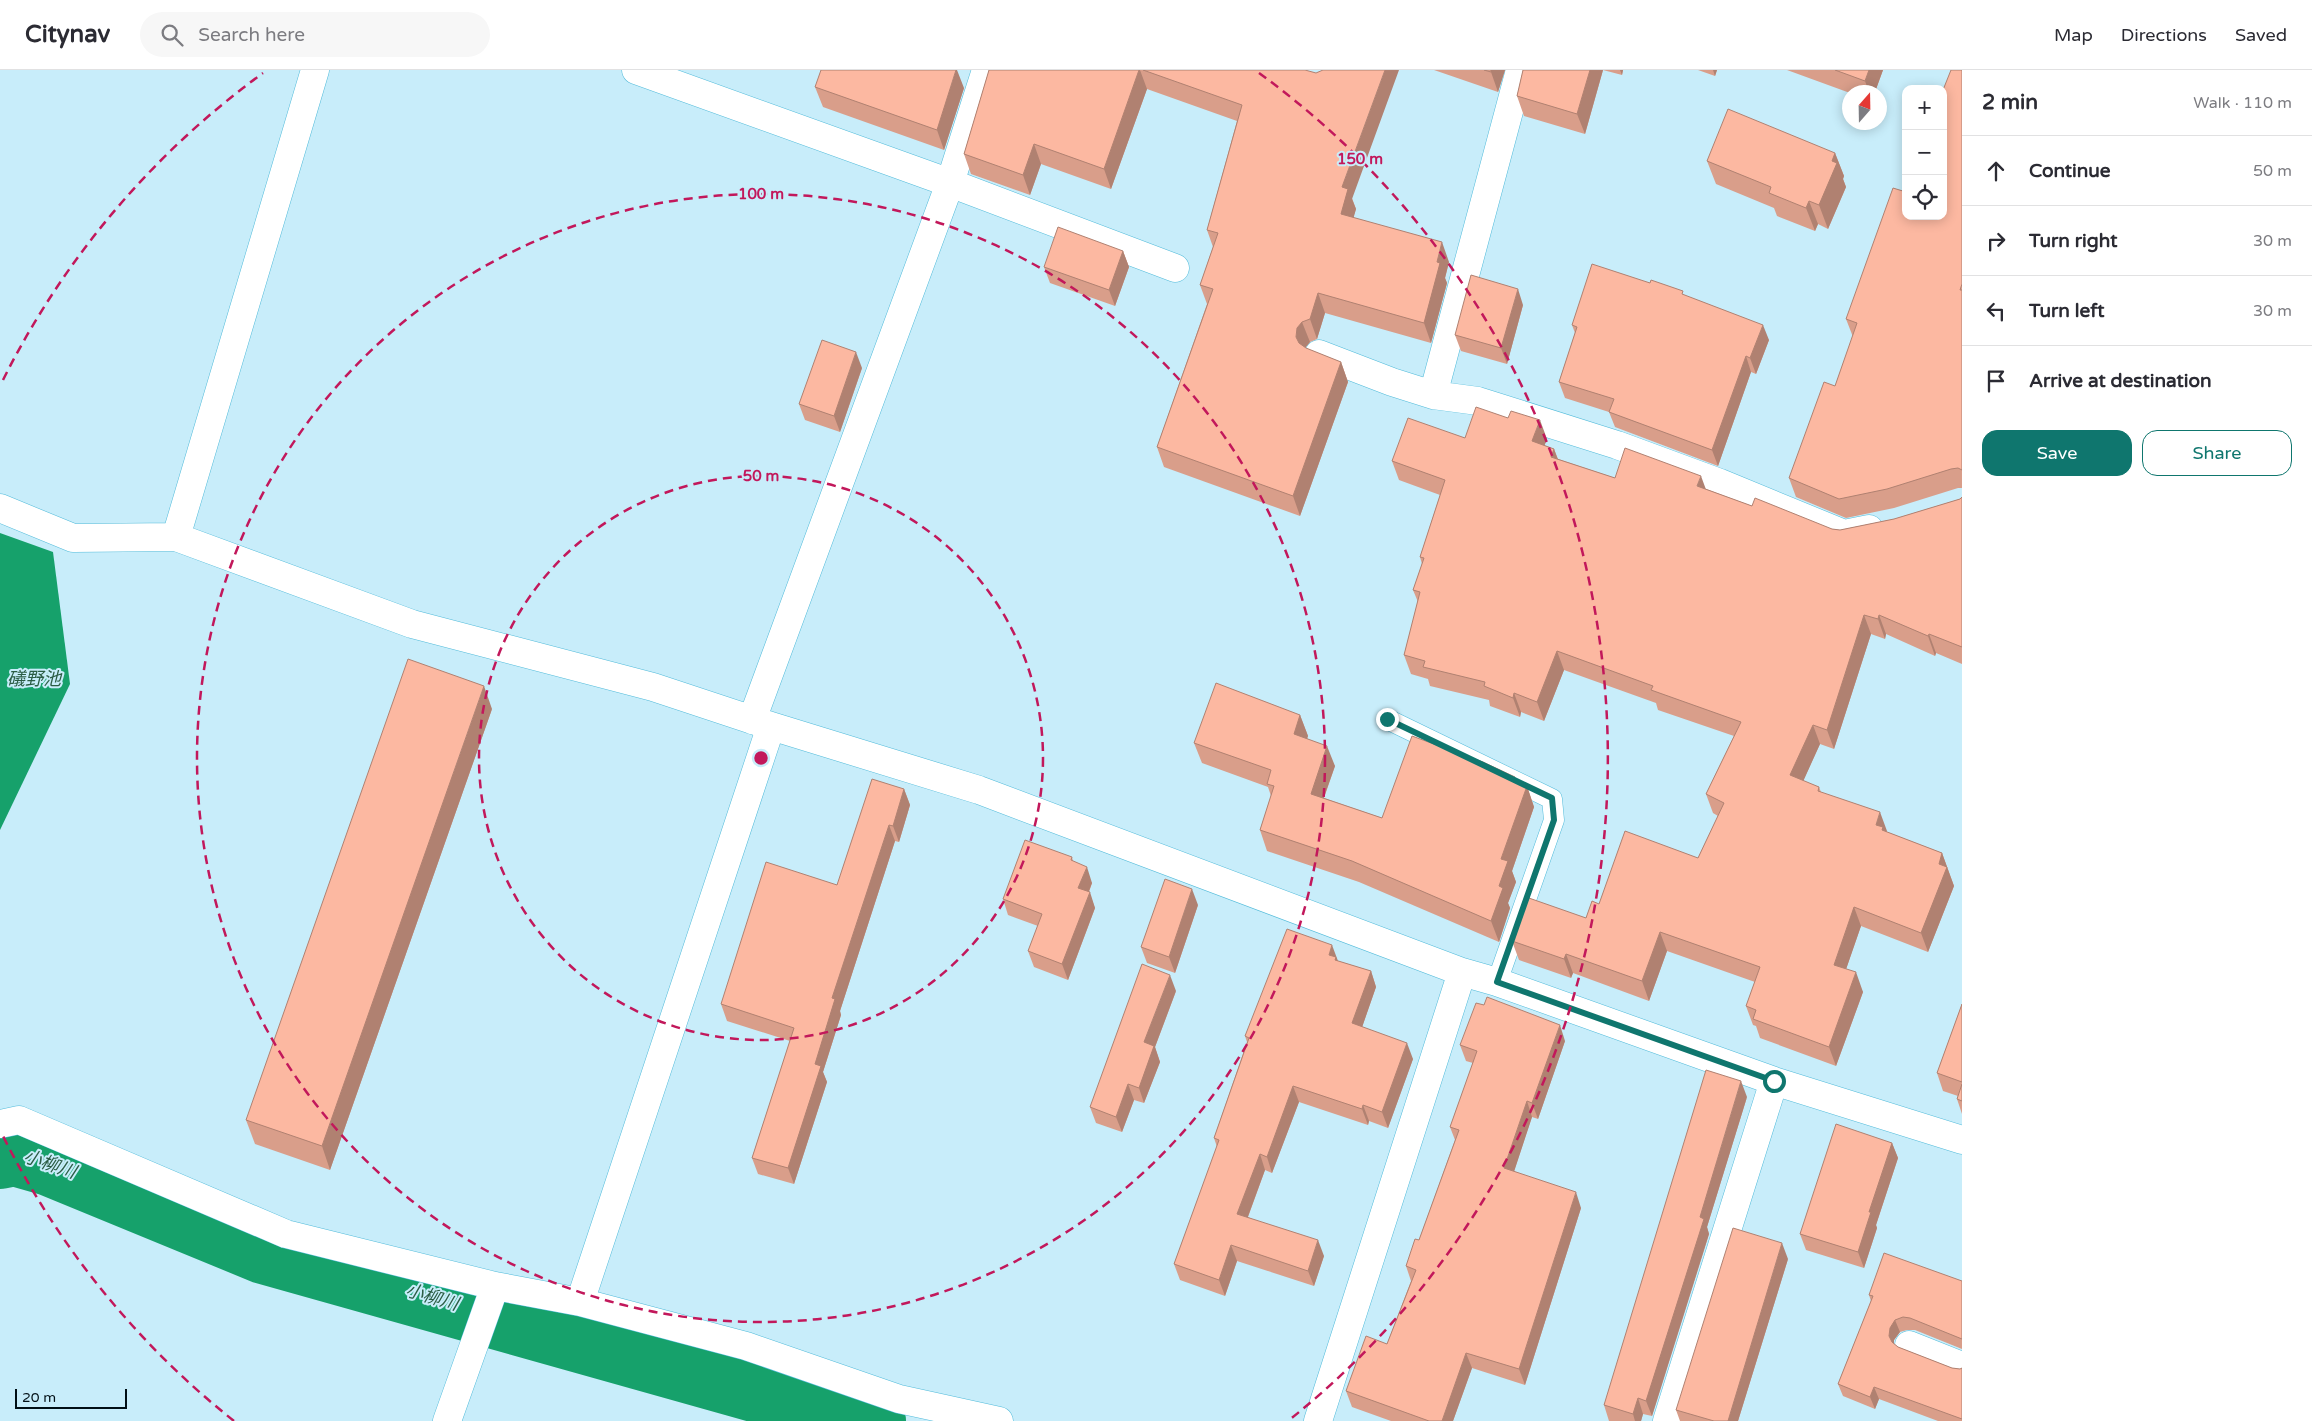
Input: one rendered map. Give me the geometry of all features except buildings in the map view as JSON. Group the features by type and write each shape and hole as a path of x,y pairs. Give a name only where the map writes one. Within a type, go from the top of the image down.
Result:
{"street":[{"path":"176,536 315,70"},
{"path":"636,70 950,183 1175,268"},
{"path":"580,1302 761,723 950,183 986,70"},
{"path":"1433,395 1520,70"},
{"path":"1319,354 1392,382 1433,395 1478,401 1617,444 1720,483 1844,534 1898,523"},
{"path":"0,508 73,538 176,536 412,624 653,688 979,790 1462,972 1497,982 1774,1081 1962,1140"},
{"path":"1318,1421 1462,972"},
{"path":"1667,1421 1774,1081"},
{"path":"0,1124 19,1120 286,1234 496,1286 580,1302 746,1346 899,1399 999,1421"},
{"path":"447,1421 496,1286"},
{"path":"1909,1345 1962,1366"}],"lane":[{"path":"1387,719 1552,798 1554,820 1497,982"}],"water":[{"name":"礒野池","path":"0,533 53,552 70,684 0,830"}],"waterway":[{"name":"小柳川","path":"0,1155 15,1152 50,1162 264,1250 872,1421"}],"route":[{"path":"1387,719 1552,798 1554,820 1497,982 1774,1081"}]}
